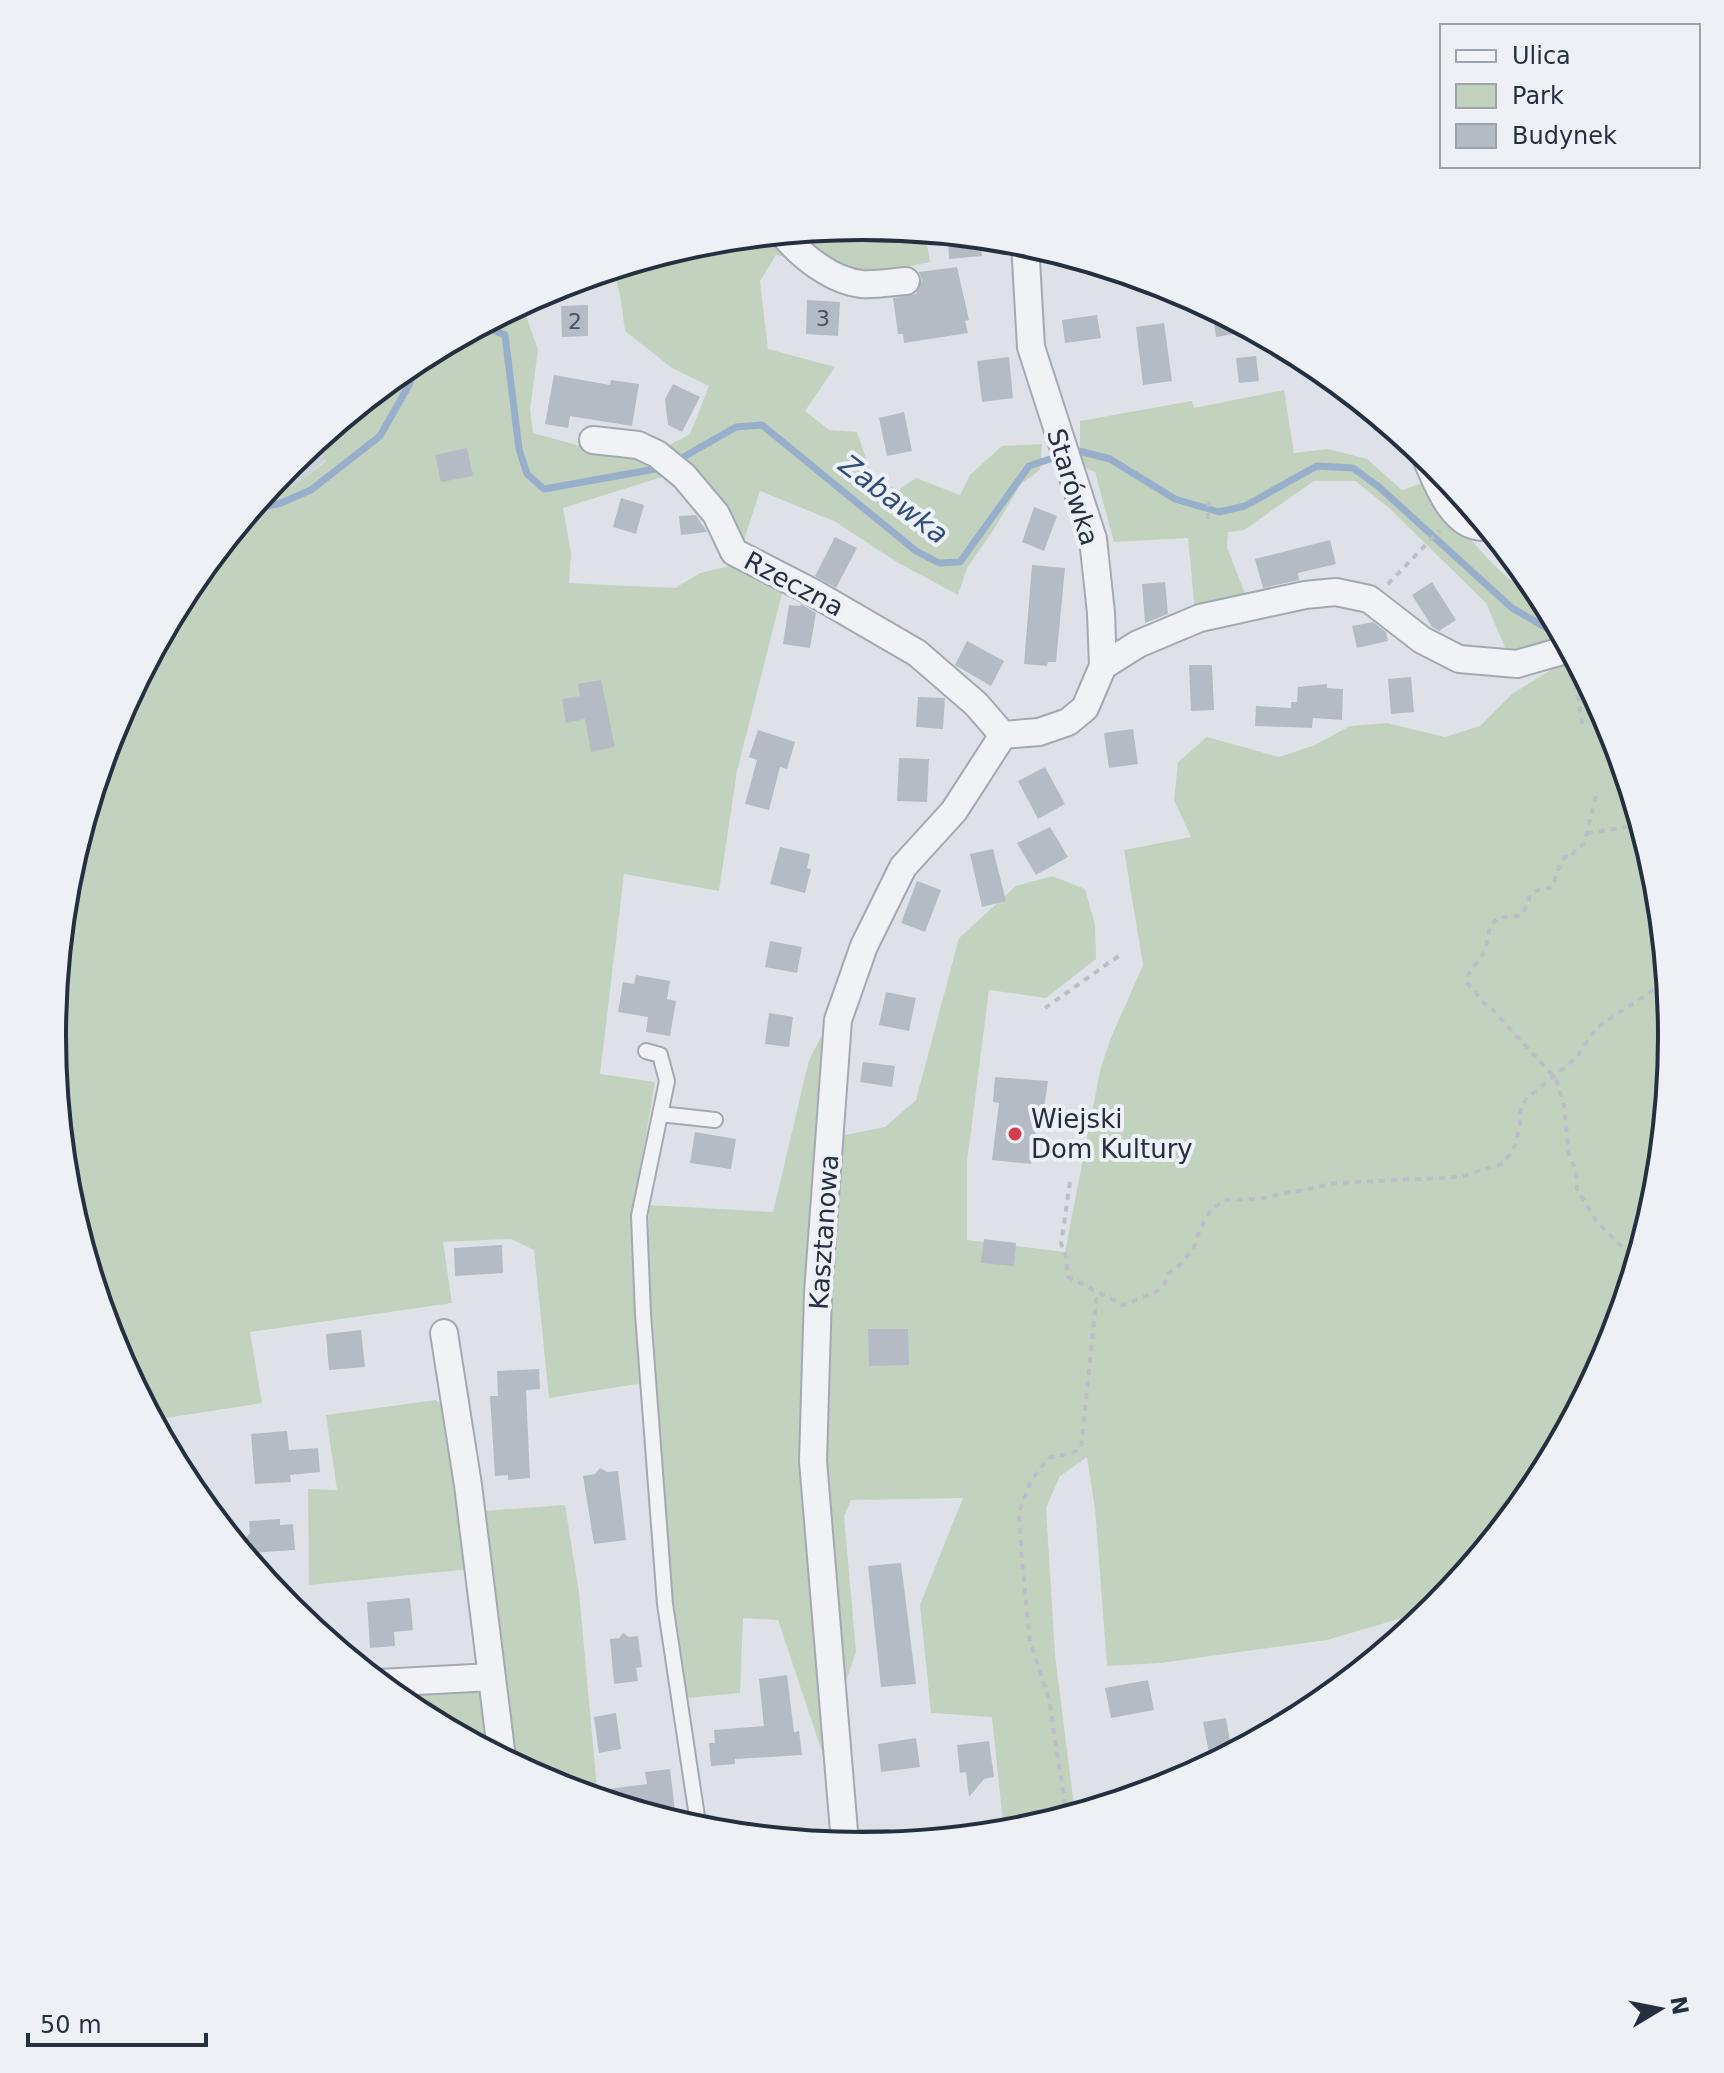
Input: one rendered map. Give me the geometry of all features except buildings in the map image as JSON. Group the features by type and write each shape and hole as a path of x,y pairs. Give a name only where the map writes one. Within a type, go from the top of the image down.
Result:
{"street":[{"path":"791,244 815,263 853,282 864,285 906,281"},
{"name":"Starówka","path":"1003,735 1039,732 1068,722 1085,708 1103,666 1093,539 1031,347 1026,258"},
{"name":"Rzeczna","path":"593,440 638,445 657,454 684,476 716,514 734,552 812,592 917,653 976,704 1003,735"},
{"path":"1443,493 1456,514 1469,522"},
{"path":"1103,666 1138,644 1200,618 1305,595 1336,592 1369,599 1422,640 1459,659 1517,664 1559,652"},
{"name":"Kasztanowa","path":"841,1832 813,1461 818,1293 838,1020 864,946 903,867 954,811 1003,735"},
{"path":"444,1333 468,1485 500,1745"},
{"path":"397,1682 492,1677"}],"lane":[{"path":"646,1051 660,1055 667,1081 639,1216 643,1314 665,1604 697,1815"},
{"path":"660,1114 715,1120"}],"path":[{"path":"1208,519 1209,497"},
{"path":"1369,599 1400,573 1446,524"},
{"path":"1575,682 1583,727"},
{"path":"1596,796 1584,844 1557,866 1558,874 1551,888 1542,888 1530,894 1520,916 1499,917 1490,926 1485,951 1468,975 1467,983 1476,991 1480,1002 1492,1009 1553,1075 1564,1106 1569,1155 1576,1171 1577,1189 1597,1222 1623,1248"},
{"path":"1587,833 1630,827"},
{"path":"1045,1008 1120,955"},
{"path":"1070,1182 1061,1244 1068,1277 1123,1305 1156,1292 1165,1283 1168,1274 1181,1264 1194,1247 1211,1210 1224,1200 1259,1199 1336,1183 1461,1177 1504,1163 1515,1145 1520,1112 1526,1099 1576,1058 1596,1028 1656,988"},
{"path":"1065,1806 1049,1699 1030,1642 1019,1512 1031,1481 1048,1458 1081,1448 1097,1292"}],"shaded area":[{"path":"322,452 326,460 295,485 287,487"}],"green space":[{"path":"862,240 927,243 930,262 875,274 776,255 760,281 768,349 835,367 805,411 829,430 857,432 873,479 899,490 916,478 960,495 970,475 1002,446 1042,444 1040,470 1021,484 967,568 958,595 897,562 834,521 760,491 741,549 662,449 690,434 709,386 672,368 625,331 616,280 707,256 758,247"},
{"path":"526,316 538,350 530,409 533,433 591,449 633,454 675,473 563,508 571,553 569,583 675,588 700,573 730,566 784,586 737,771 719,891 624,874 600,1074 655,1082 631,1224 643,1383 549,1398 534,1250 511,1239 443,1242 452,1303 250,1332 262,1403 164,1418 148,1389 108,1292 81,1192 68,1089 66,1036 73,933 93,830 108,781 148,684 200,594 230,552 287,487 295,485 326,461 322,452 377,405 464,347"},
{"path":"1284,390 1294,453 1328,449 1367,459 1402,490 1431,480 1457,523 1518,585 1555,645 1547,649 1507,652 1486,603 1388,507 1355,481 1314,481 1244,530 1228,532 1227,547 1247,599 1195,612 1188,538 1114,542 1095,472 1080,466 1080,421 1192,401 1194,408"},
{"path":"1564,662 1597,732 1616,781 1643,881 1656,984 1658,1036 1656,1089 1643,1192 1616,1292 1576,1389 1524,1479 1494,1521 1406,1617 1327,1640 1160,1663 1107,1666 1095,1509 1087,1457 1060,1476 1046,1508 1055,1655 1074,1803 1017,1817 1003,1820 992,1717 931,1713 920,1605 963,1498 851,1500 844,1516 856,1652 845,1684 845,1755 834,1788 778,1620 743,1618 740,1693 686,1698 669,1576 646,1283 649,1205 773,1212 809,1060 824,1031 835,1137 885,1127 916,1100 959,938 1016,886 1052,876 1085,889 1095,925 1096,959 1046,998 989,990 967,1162 967,1240 1065,1252 1100,1071 1143,965 1124,850 1191,837 1174,800 1178,762 1207,737 1279,757 1315,745 1350,726 1387,723 1445,737 1480,726 1512,694"},
{"path":"436,1400 447,1408 470,1569 309,1585 308,1489 337,1490 326,1415"},
{"path":"565,1505 579,1592 597,1787 512,1751 483,1511"},
{"path":"485,1689 491,1740 464,1726 412,1692"}],"waterway":[{"name":"Zabawka","path":"495,331 505,335 519,449 527,474 544,489 661,468"},
{"name":"Zabawka","path":"270,506 311,490 380,436 410,382"},
{"name":"Zabawka","path":"680,459 736,427 762,425 916,551 939,563 960,562 1029,466 1056,457"},
{"name":"Zabawka","path":"1079,451 1110,459 1175,499 1219,512 1245,506 1317,466 1353,468 1379,487 1512,608 1544,626"}],"place":[{"name":"Wiejski Dom Kultury","path":"1015,1134"}]}
